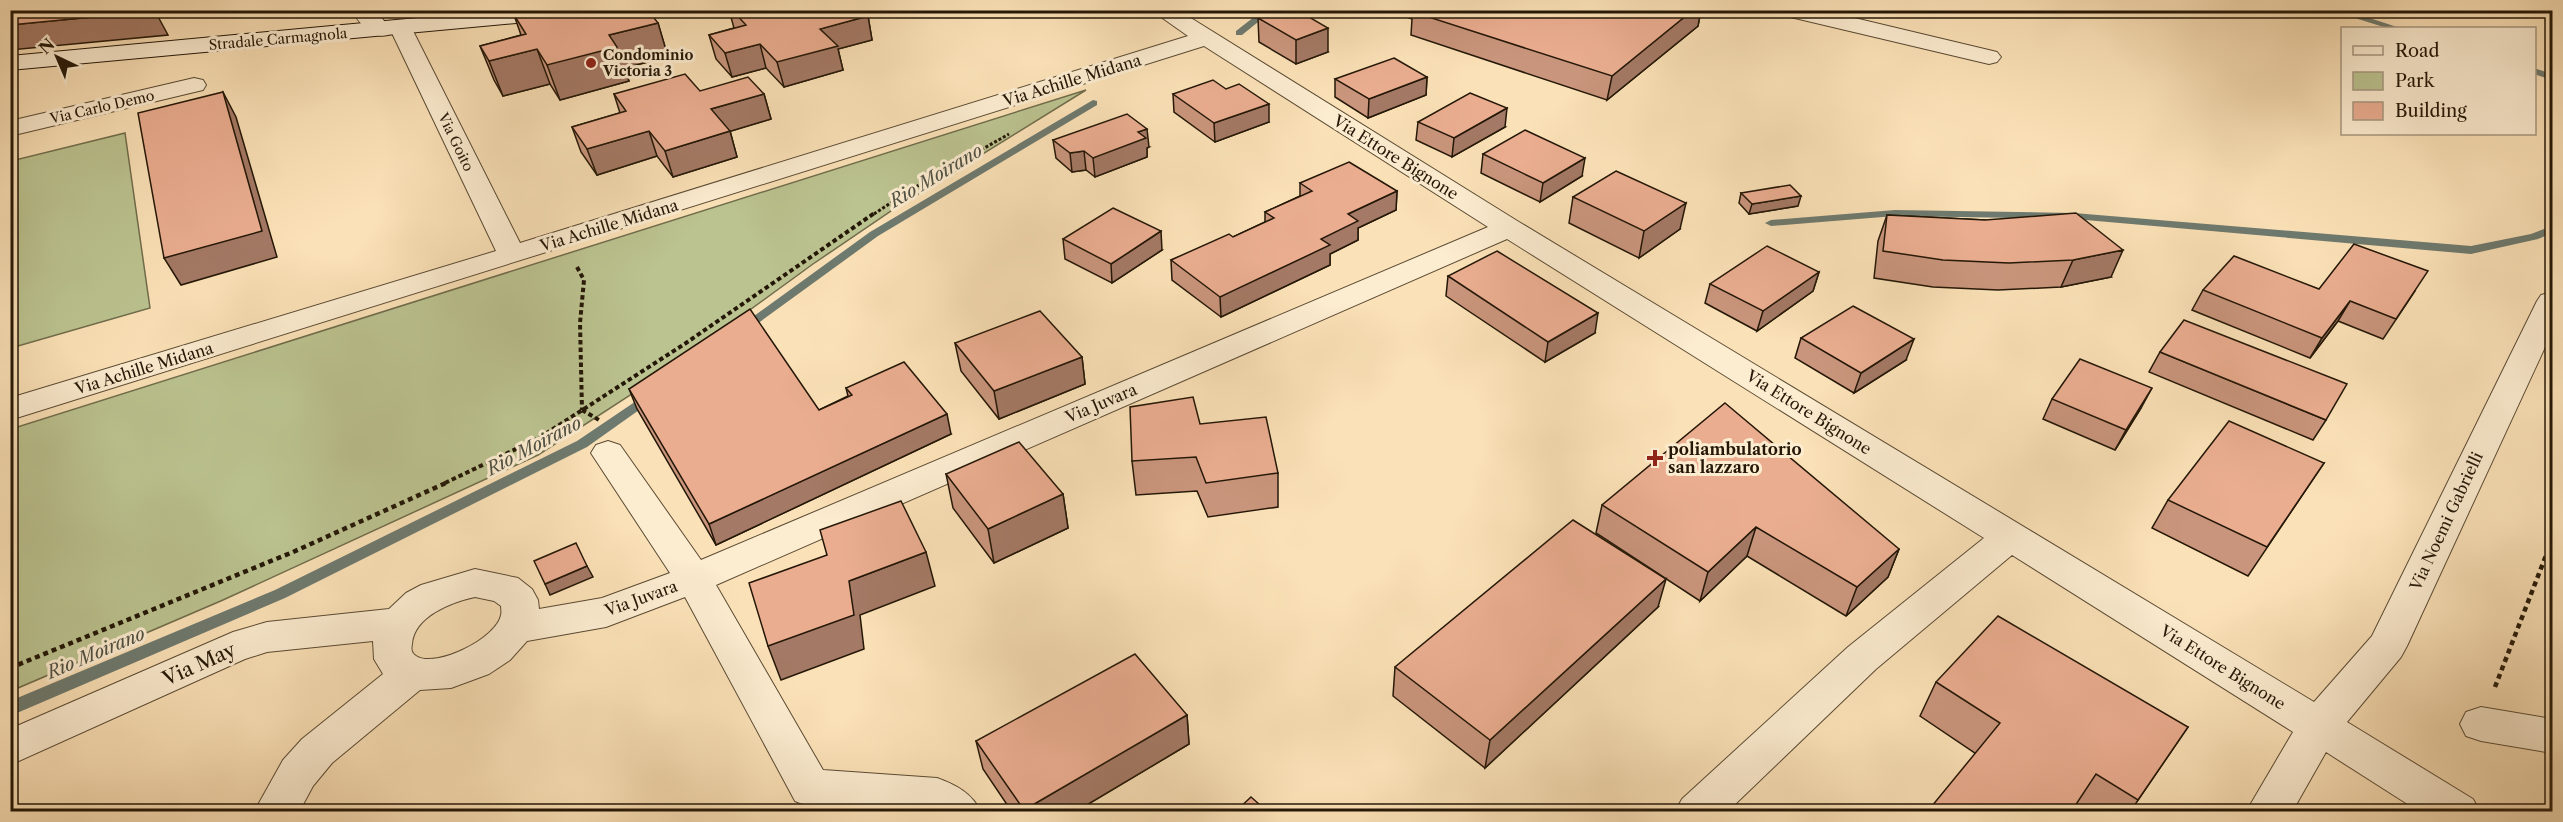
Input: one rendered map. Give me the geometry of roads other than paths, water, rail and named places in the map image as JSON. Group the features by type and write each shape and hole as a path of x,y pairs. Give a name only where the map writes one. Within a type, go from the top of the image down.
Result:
{"street":[{"name":"Via Goito","path":"362,10 390,29 512,255"},
{"name":"Stradale Carmagnola","path":"10,63 581,10"},
{"name":"Via Ettore Bignone","path":"1162,10 1509,228 2458,812"},
{"path":"1790,10 1989,57"},
{"name":"Via Achille Midana","path":"10,409 1206,38"},
{"name":"Via Carlo Demo","path":"10,129 194,85"},
{"name":"Via Juvara","path":"516,628 606,612 694,579 1509,228"},
{"name":"Via Noemi Gabrielli","path":"2268,812 2319,726 2387,646 2553,301"},
{"name":"Via Juvara","path":"608,453 694,579 810,788 937,798 959,812"},
{"path":"1697,812 1862,658 2011,536"},
{"path":"485,583 509,589 519,599 521,612 516,628 506,642 471,666 451,672 430,675 412,673 398,666 391,654 391,639 399,623 414,608 454,587 485,583"},
{"name":"Via May","path":"10,748 233,647 267,637 399,623"},
{"path":"276,812 298,773 317,752 412,673"},
{"path":"2481,724 2553,736"}],"waterway":[{"path":"1239,33 1269,10"},
{"name":"Rio Moirano","path":"2333,10 2392,27"},
{"name":"Rio Moirano","path":"2536,72 2552,77"},
{"name":"Rio Moirano","path":"742,329 874,234 1093,103"},
{"path":"1771,223 1895,213 2074,216 2471,250 2534,237 2552,229"},
{"name":"Rio Moirano","path":"10,709 280,594 582,444 651,395"}],"place":[{"name":"Condominio Victoria 3","path":"591,63"},
{"name":"poliambulatorio san lazzaro","path":"1655,458"}]}
